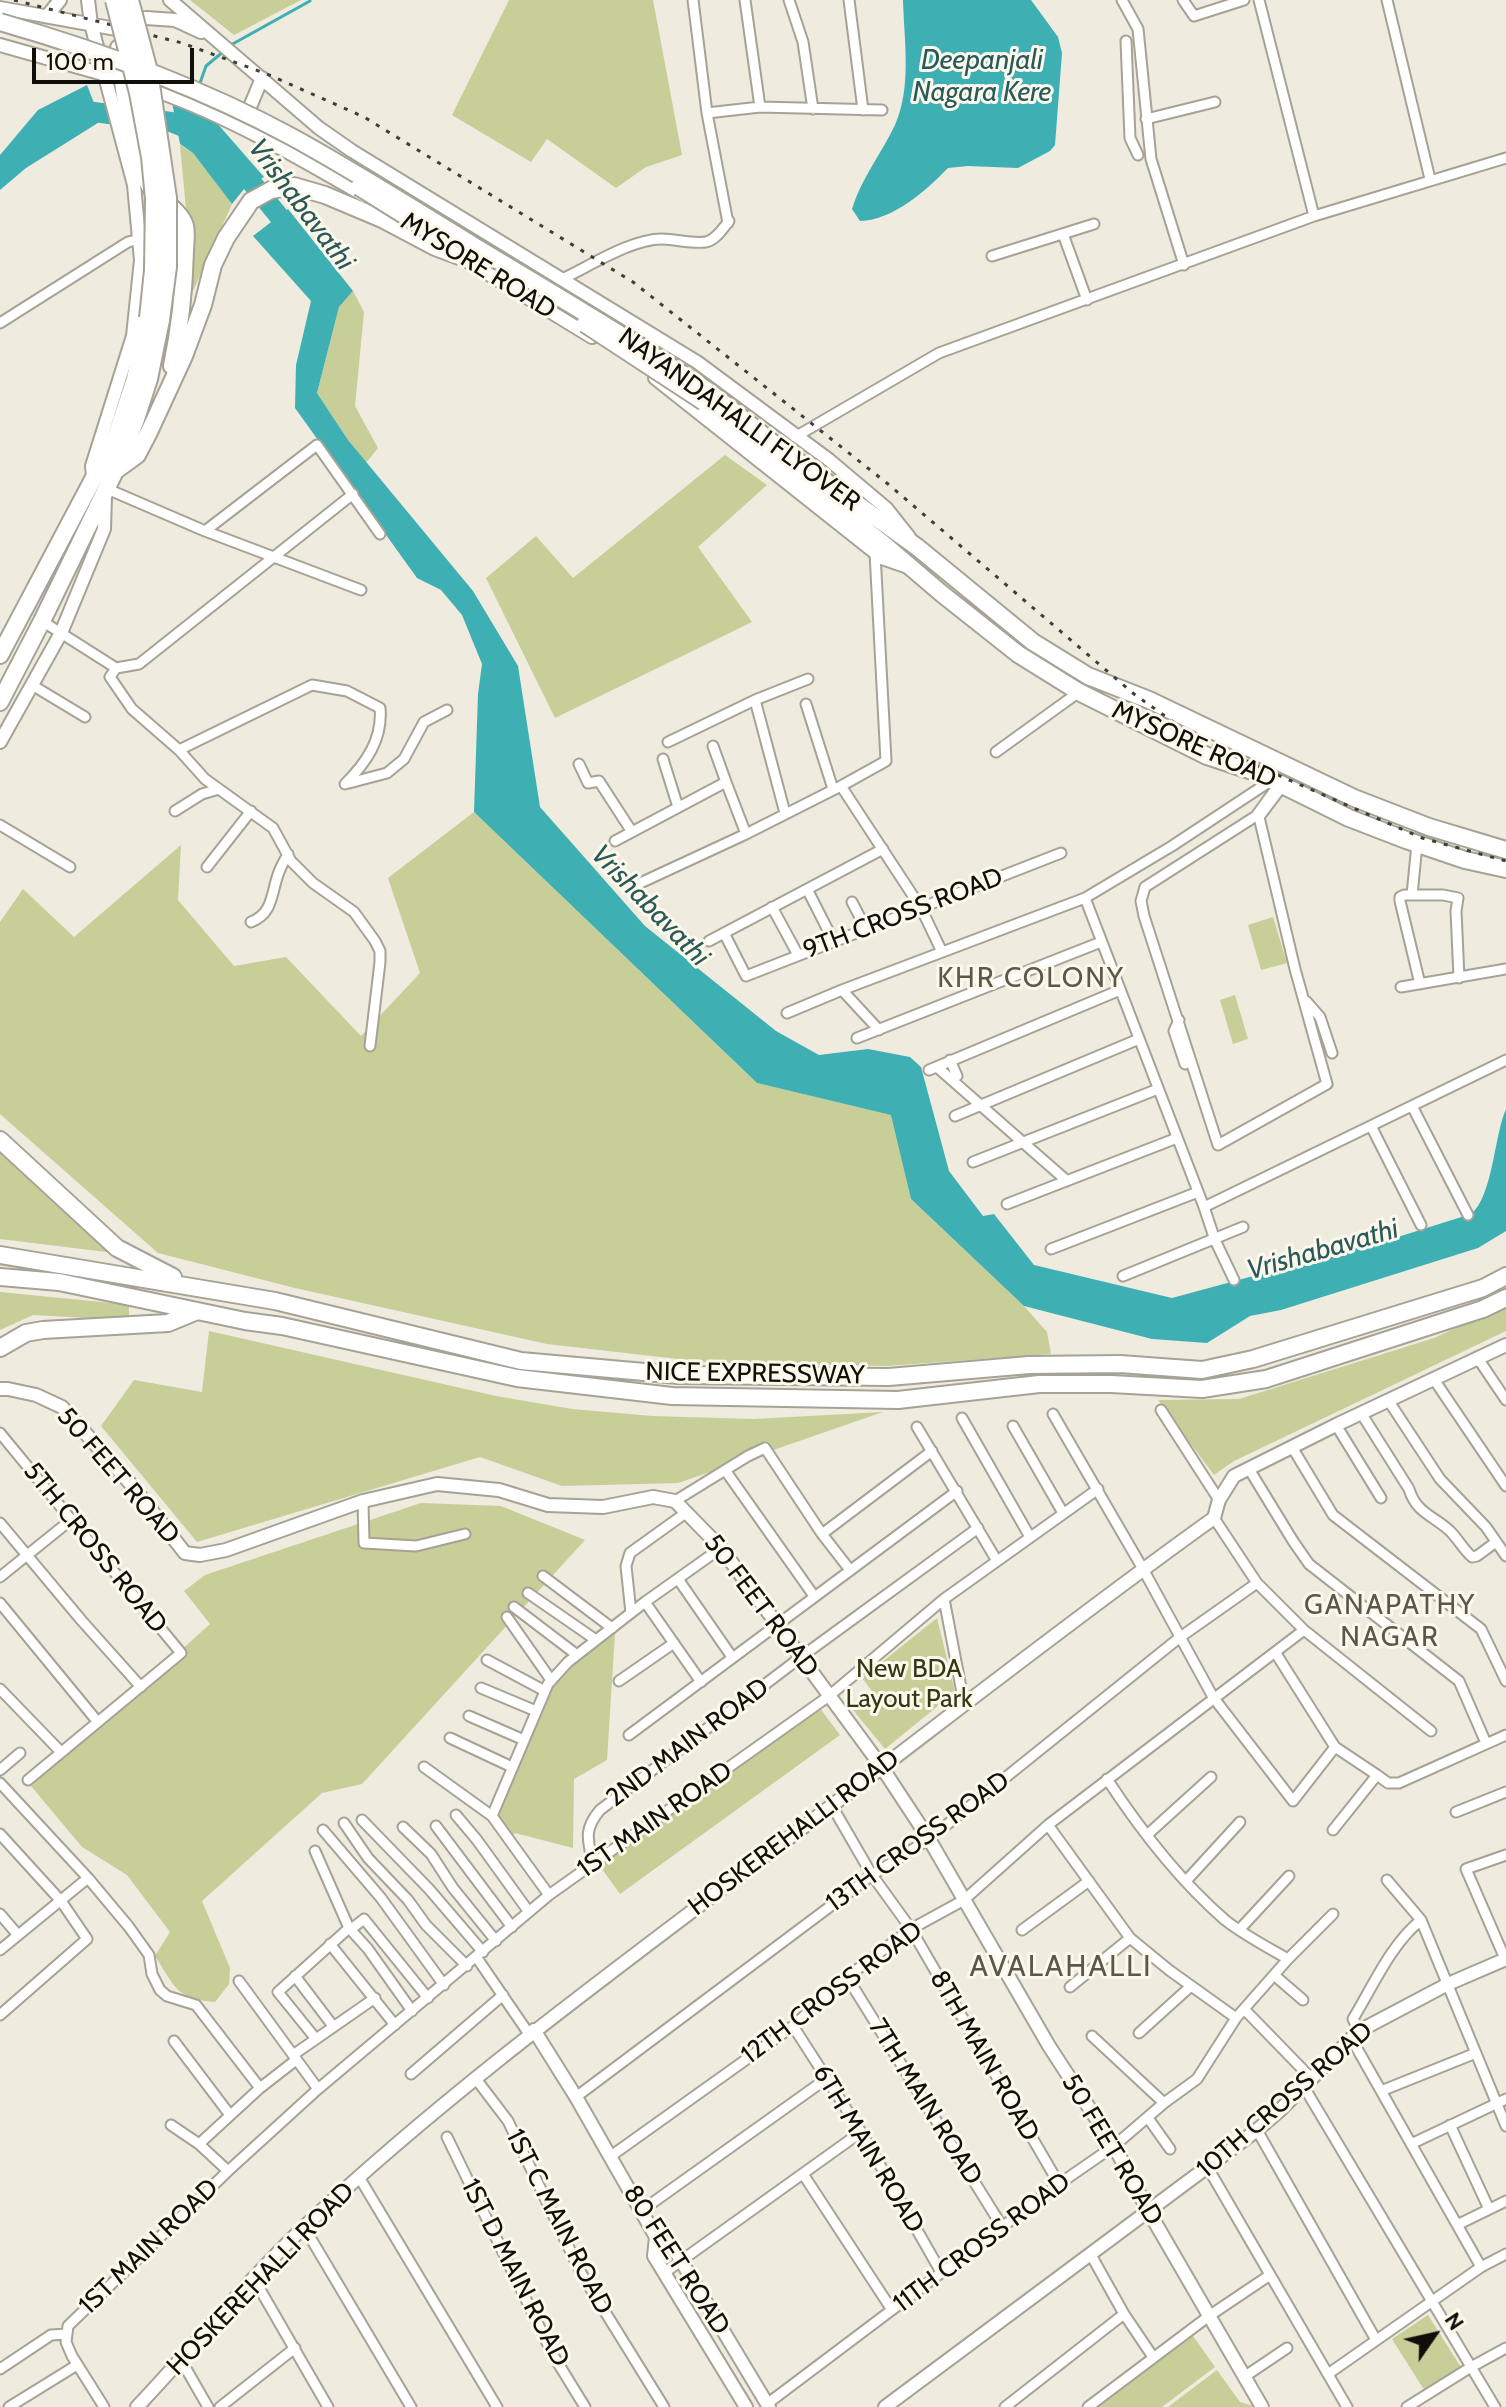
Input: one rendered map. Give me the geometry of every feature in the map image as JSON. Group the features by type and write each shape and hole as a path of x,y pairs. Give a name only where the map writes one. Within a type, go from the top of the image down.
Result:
{"highway":[{"path":"114,0 138,93 154,199 154,319 149,379 115,471"},
{"path":"0,702 42,621 99,484 135,379 168,267 168,198 149,71 130,0"},
{"name":"NAYANDAHALLI FLYOVER","path":"0,22 129,62 291,136 636,343 707,398 878,520"},
{"path":"116,29 119,90 127,135 149,185 185,226 179,330 165,399"},
{"name":"NAYANDAHALLI FLYOVER","path":"0,33 68,50 125,69 288,143 707,398 880,549"},
{"path":"0,655 99,484 137,455 165,399 203,305 213,265 226,238 251,201 271,190 294,186 325,195 382,219 459,256"},
{"name":"MYSORE ROAD","path":"878,520 917,547 1033,642 1088,676 1149,700 1354,798 1429,827 1506,850"},
{"name":"MYSORE ROAD","path":"880,549 911,568 1018,654 1079,692 1207,756 1258,773 1349,818 1465,860 1506,869"},
{"path":"0,1140 117,1248 157,1270 202,1289"},
{"name":"NICE EXPRESSWAY","path":"0,1255 275,1301 521,1361 678,1375 889,1377 1029,1365 1120,1364 1202,1370 1253,1359 1438,1302 1483,1288 1506,1276"},
{"name":"NICE EXPRESSWAY","path":"0,1277 59,1282 282,1326 517,1378 672,1396 898,1400 1039,1384 1202,1389 1266,1379 1483,1309 1506,1298"},
{"path":"0,1348 26,1333 168,1323 198,1311"}],"street":[{"path":"48,15 60,0"},
{"path":"88,0 91,24 105,74"},
{"name":"MYSORE ROAD","path":"170,0 319,128 352,151 697,362 829,460 886,508 917,547"},
{"path":"562,279 643,242 660,238 708,242 728,222 707,113 693,0"},
{"path":"745,0 760,107"},
{"path":"789,0 803,42 813,109"},
{"path":"849,0 863,110"},
{"path":"1122,0 1138,29 1151,159 1184,265"},
{"path":"1183,0 1194,16 1243,0"},
{"path":"1259,0 1314,216"},
{"path":"1387,0 1430,179"},
{"path":"0,8 116,29 146,18 175,20 215,38"},
{"path":"1126,41 1130,138 1138,155"},
{"name":"MYSORE ROAD","path":"0,45 105,74 119,90 168,95 242,127 395,214 648,372 880,549"},
{"path":"242,127 262,78"},
{"path":"1146,119 1215,102"},
{"path":"707,113 760,107 882,110"},
{"path":"0,742 61,633 104,529 99,484 92,466 133,336 138,304 140,239 127,135"},
{"path":"795,437 939,353 1314,216 1506,158"},
{"path":"992,256 1094,224"},
{"path":"1063,234 1087,300"},
{"path":"0,323 128,242 185,237"},
{"path":"205,531 317,445 380,534"},
{"path":"99,484 205,531 361,590"},
{"path":"42,621 116,668 139,664 353,494"},
{"path":"636,885 746,834 886,761 880,549"},
{"path":"116,668 110,677 132,709 179,750 205,779 273,828 291,861 313,883 354,912 375,941 380,951 380,962 370,1046"},
{"path":"668,742 755,700 808,679"},
{"path":"32,685 85,717"},
{"path":"179,750 312,685 347,691 380,708 382,726 363,767 345,784 387,773 404,759 424,722 447,710"},
{"path":"996,752 1079,692"},
{"path":"755,700 785,813"},
{"path":"806,704 837,788 883,849 921,908 942,952"},
{"path":"713,746 746,834"},
{"path":"663,759 678,807"},
{"path":"579,764 588,783 599,781 632,832"},
{"path":"615,841 726,782"},
{"path":"787,1013 1085,898 1278,783"},
{"path":"1278,783 1259,817 1327,1084 1218,1145 1141,901 1145,887 1256,816 1278,783"},
{"path":"175,811 202,794 219,789"},
{"path":"207,867 251,811"},
{"path":"0,825 70,867"},
{"path":"1412,895 1417,844"},
{"path":"709,941 883,849"},
{"name":"9TH CROSS ROAD","path":"724,933 746,976 1061,853"},
{"path":"251,922 269,908 278,874 288,854"},
{"path":"807,889 834,942"},
{"path":"1420,984 1400,897 1443,895 1458,898 1459,978"},
{"path":"1085,898 1215,1240 1234,1280"},
{"path":"852,902 866,929"},
{"path":"772,907 798,955"},
{"path":"857,1038 1101,942"},
{"path":"1401,987 1506,969"},
{"path":"842,990 879,1030"},
{"path":"1067,1181 981,1105 933,1069 1120,990"},
{"path":"1303,999 1320,1017 1332,1053"},
{"path":"1179,1020 1174,1031 1185,1064"},
{"path":"955,1116 1139,1039"},
{"path":"950,1060 957,1076"},
{"path":"1204,1207 1506,1060"},
{"path":"973,1162 1158,1089"},
{"path":"1412,1106 1468,1215"},
{"path":"1371,1126 1421,1225"},
{"path":"1007,1204 1177,1138"},
{"path":"1051,1249 1198,1192"},
{"path":"1123,1276 1243,1227"},
{"path":"1431,1731 1304,1630 1257,1583 1214,1518 1219,1500 1234,1476 1506,1345"},
{"path":"1477,1357 1506,1400"},
{"path":"1433,1378 1506,1486"},
{"name":"50 FEET ROAD","path":"0,1389 36,1395 62,1407 129,1482 185,1553 200,1555 226,1550 363,1501 437,1484 499,1490 548,1505 603,1507 653,1497 675,1501 721,1548 881,1766 929,1839 1049,2046 1114,2146 1262,2407"},
{"path":"1388,1400 1440,1479 1486,1527 1506,1556"},
{"path":"1161,1410 1219,1500"},
{"path":"1361,1413 1420,1509 1447,1529 1472,1557 1496,1542"},
{"path":"1053,1414 1213,1697 1293,1801 1335,1747"},
{"path":"962,1418 1030,1537"},
{"path":"1336,1425 1381,1498"},
{"path":"1013,1426 1063,1513"},
{"path":"917,1427 997,1561"},
{"name":"5TH CROSS ROAD","path":"0,1433 181,1653 28,1780"},
{"path":"1292,1447 1333,1515 1481,1629 1506,1681"},
{"path":"675,1501 765,1448 850,1570"},
{"path":"822,1534 932,1451"},
{"path":"1249,1469 1309,1564 1459,1681 1486,1743"},
{"path":"725,1470 814,1596"},
{"name":"1ST MAIN ROAD","path":"102,2406 66,2342 68,2326 228,2171 318,2089 549,1895 829,1696 944,1599 1098,1489"},
{"path":"629,1735 957,1491"},
{"path":"363,1501 364,1543 416,1546 465,1534"},
{"path":"631,1613 626,1566 630,1553 687,1512"},
{"name":"HOSKEREHALLI ROAD","path":"137,2407 304,2227 532,2032 964,1703 1214,1518"},
{"path":"0,1577 72,1519"},
{"path":"0,1523 141,1687"},
{"name":"2ND MAIN ROAD","path":"593,1864 587,1834 591,1821 600,1810 801,1657 978,1528"},
{"path":"492,1816 551,1680 596,1640 721,1548"},
{"path":"543,1576 612,1628"},
{"path":"678,1579 732,1657"},
{"name":"13TH CROSS ROAD","path":"576,2097 872,1875 929,1839 1179,1638 1257,1583"},
{"path":"528,1593 596,1640"},
{"path":"944,1599 964,1703"},
{"path":"645,1602 701,1682"},
{"path":"0,1603 97,1721"},
{"path":"514,1607 577,1655"},
{"path":"507,1617 551,1680"},
{"name":"12TH CROSS ROAD","path":"611,2156 793,2026 847,1977 911,1929 964,1900 1048,1825 1304,1630"},
{"path":"619,1681 674,1643"},
{"path":"1275,1652 1335,1747 1388,1783 1399,1783 1506,1735"},
{"path":"487,1660 545,1691"},
{"path":"481,1688 536,1711"},
{"path":"0,1689 61,1752"},
{"path":"0,1710 10,1701"},
{"path":"469,1716 524,1740"},
{"path":"450,1738 512,1767"},
{"path":"0,1770 20,1753"},
{"path":"424,1767 492,1816 549,1895"},
{"path":"1333,1830 1377,1775"},
{"path":"1147,1835 1211,1777"},
{"path":"1107,1779 1170,1867 1227,1922 1288,1959"},
{"path":"0,1783 129,1927 149,1955 152,1974 160,1990 167,1996 196,2005 260,2088"},
{"path":"1456,1812 1506,1792"},
{"name":"8TH MAIN ROAD","path":"832,1806 872,1875 911,1929 1059,2184"},
{"path":"456,1815 529,1912"},
{"path":"362,1820 429,1889 480,1955 503,1995 532,2032"},
{"path":"1186,1881 1240,1822"},
{"path":"344,1823 368,1858 408,1900 426,1925 467,1966"},
{"path":"1048,1825 1130,1938 1236,2018 1333,1914"},
{"path":"436,1826 512,1927"},
{"path":"403,1827 431,1854 439,1869 496,1941"},
{"path":"323,1830 381,1898 444,1985"},
{"path":"0,1834 61,1901 87,1939 0,2015"},
{"path":"315,1851 350,1929 412,2011"},
{"path":"1506,1855 1466,1869 1506,1960"},
{"path":"1240,1929 1289,1876"},
{"path":"0,1950 88,1878"},
{"path":"1387,1880 1421,1920 1476,2053 1501,2102 1506,2126"},
{"path":"1022,1930 1089,1881"},
{"path":"0,1914 18,1935"},
{"path":"316,2039 278,1992 330,1944 364,1919 428,1998"},
{"path":"1421,1920 1411,1928 1390,1957 1353,2019 1355,2034 1381,2091 1481,2267"},
{"path":"1070,1987 1130,1938"},
{"path":"330,1944 395,2025"},
{"name":"10TH CROSS ROAD","path":"891,2405 1257,2130 1355,2034 1448,1984 1506,1960"},
{"path":"1274,1975 1303,2000"},
{"path":"295,1976 333,2026"},
{"name":"7TH MAIN ROAD","path":"847,1977 1003,2228"},
{"path":"239,1981 318,2089"},
{"path":"1139,2033 1191,1986"},
{"path":"411,2074 503,1995"},
{"path":"199,2144 316,2039 375,1998"},
{"path":"1244,2009 1308,2083 1495,2407"},
{"name":"11TH CROSS ROAD","path":"768,2406 941,2272 1114,2146 1197,2079 1236,2018"},
{"name":"6TH MAIN ROAD","path":"793,2026 861,2132 941,2272"},
{"name":"80 FEET ROAD","path":"532,2032 576,2097 656,2237 671,2244 682,2261 768,2406"},
{"path":"1092,2036 1164,2103"},
{"path":"174,2041 230,2115"},
{"path":"1381,2091 1476,2053"},
{"name":"1ST C MAIN ROAD","path":"476,2079 508,2121 581,2273 664,2407"},
{"path":"641,2211 826,2079"},
{"path":"1411,2144 1501,2102"},
{"path":"1148,2118 1170,2149"},
{"name":"1ST MAIN ROAD","path":"171,2125 199,2144 228,2171"},
{"path":"1450,2125 1489,2209"},
{"path":"1257,2130 1376,2340"},
{"path":"664,2273 861,2132"},
{"name":"1ST D MAIN ROAD","path":"447,2137 553,2355 585,2407"},
{"path":"1208,2168 1347,2407"},
{"path":"803,2174 892,2310"},
{"path":"359,2177 497,2407"},
{"path":"1457,2225 1506,2201"},
{"path":"304,2227 411,2407"},
{"name":"80 FEET ROAD","path":"656,2237 654,2256 746,2407"},
{"path":"1328,2374 1481,2267 1506,2254"},
{"path":"1091,2255 1124,2314 1153,2357"},
{"path":"1088,2407 1209,2316 1270,2275"},
{"path":"254,2279 328,2407"},
{"path":"1005,2407 1124,2314"},
{"path":"0,2369 51,2335 67,2334"},
{"path":"220,2407 295,2348"},
{"path":"1244,2377 1287,2348"},
{"path":"1414,2405 1506,2348"},
{"path":"181,2360 208,2407"},
{"path":"9,2407 77,2365"}],"green space":[{"path":"190,0 301,0 234,35"},
{"path":"509,0 653,0 682,155 646,167 616,188 547,139 531,162 452,115"},
{"path":"180,145 193,153 232,204 190,298 189,241"},
{"path":"353,291 364,312 355,406 378,448 366,463 317,393 339,307"},
{"path":"725,455 767,485 698,547 752,622 555,718 486,578 536,536 573,578"},
{"path":"474,812 757,1083 892,1115 911,1199 1024,1306 1047,1332 1051,1354 887,1366 713,1363 547,1344 295,1288 158,1253 0,1114 0,922 23,889 74,937 181,845 178,900 234,966 286,957 361,1036 420,973 388,878"},
{"path":"1273,917 1287,963 1261,970 1248,925"},
{"path":"1235,995 1248,1039 1233,1044 1220,1000"},
{"path":"0,1149 115,1253 0,1239"},
{"path":"0,1292 122,1304 129,1306 129,1317 124,1320 33,1315 0,1330"},
{"path":"1506,1305 1506,1331 1234,1461 1214,1475 1158,1400 1239,1399 1434,1338"},
{"path":"209,1331 496,1396 572,1409 652,1416 754,1419 883,1412 678,1483 562,1486 480,1457 197,1542 101,1426 134,1380 202,1392"},
{"path":"421,1503 501,1506 585,1540 362,1784 322,1793 202,1901 230,1968 229,1984 215,2002 192,1998 178,1990 155,1956 170,1932 127,1875 82,1847 31,1786 210,1624 184,1591 205,1575"},
{"name":"New BDA Layout Park","path":"937,1618 955,1692 885,1749 853,1710 874,1694 862,1678"},
{"path":"615,1633 607,1760 574,1779 573,1848 515,1833 510,1838 494,1816 552,1682"},
{"path":"819,1707 840,1735 620,1894 599,1865"},
{"path":"1428,2315 1462,2369 1426,2393 1392,2339"},
{"path":"1191,2333 1215,2367 1162,2407 1094,2407"},
{"path":"1217,2370 1240,2402 1257,2407 1168,2407"}],"water":[{"name":"Deepanjali Nagara Kere","path":"903,0 1031,0 1058,37 1062,53 1055,145 1050,151 1018,168 948,168 930,186 897,210 860,221 852,209 895,125 904,95"},
{"path":"87,85 101,121 26,168 0,190 0,155 38,110"},
{"path":"172,102 216,122 264,177 244,189 232,204 193,153 180,144"},
{"path":"288,209 353,291 339,307 317,393 348,440 473,591 518,666 540,807 645,926 776,1031 819,1055 868,1049 910,1057 921,1067 949,1171 983,1216 994,1214 1034,1265 1172,1298 1471,1214 1489,1180 1506,1109 1506,1231 1478,1248 1281,1310 1250,1316 1207,1343 1152,1339 1024,1306 911,1199 891,1115 757,1083 474,812 482,664 462,615 441,590 417,578 295,408 296,365 311,301 253,236"}],"waterway":[{"path":"229,46 310,1"},
{"path":"199,86 206,66 224,51"},
{"name":"Vrishabavathi","path":"76,119 86,111 171,122 198,133"},
{"name":"Vrishabavathi","path":"235,162 295,236"}],"railway":[{"path":"14,0 182,43 267,74 364,117 633,282 888,484 1134,694 1186,731 1223,751 1422,838 1506,861"}],"district":[{"name":"KHR COLONY","path":"1031,979"},
{"name":"GANAPATHY NAGAR","path":"1390,1622"},
{"name":"AVALAHALLI","path":"1061,1967"}]}
